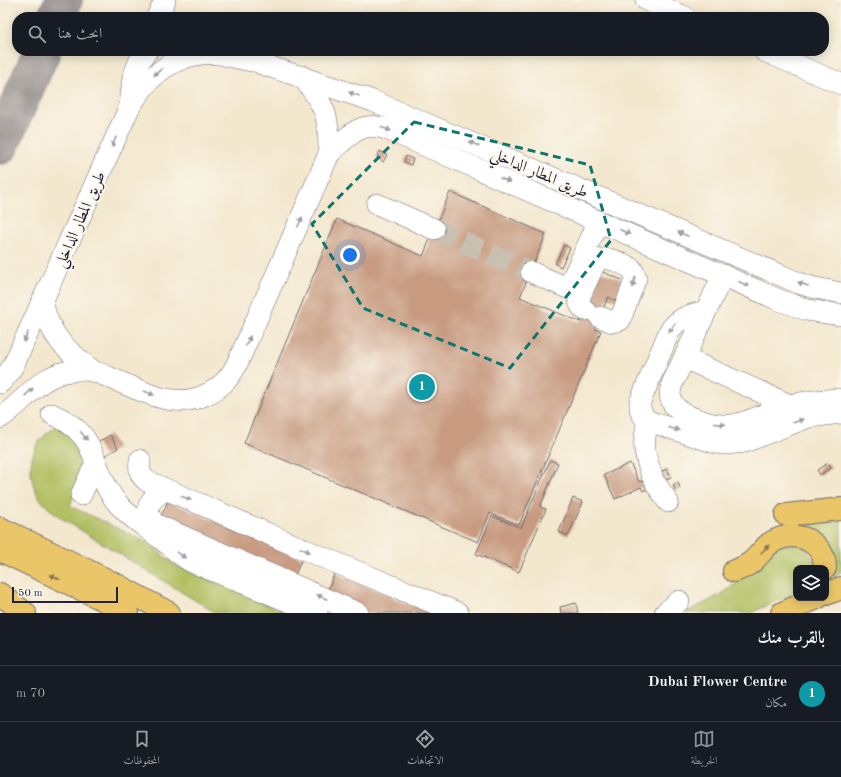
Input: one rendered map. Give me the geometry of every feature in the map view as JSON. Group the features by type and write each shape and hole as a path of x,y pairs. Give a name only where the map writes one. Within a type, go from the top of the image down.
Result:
{"main road":[{"path":"786,515 841,509"},
{"path":"0,528 114,583 169,613"},
{"path":"734,572 748,565 769,545 780,538 794,535 808,539 819,548 825,560 825,565"},
{"path":"0,550 128,613"},
{"path":"829,593 841,588"},
{"path":"0,594 25,613"},
{"path":"782,613 808,601"}],"lane":[{"path":"159,12 165,0"},
{"path":"646,0 674,12"},
{"name":"طريق المطار الداخلي","path":"0,383 14,364 130,106 133,77 143,56"},
{"path":"130,106 150,80 164,67 180,59 191,56"},
{"path":"226,56 262,64"},
{"name":"طريق المطار الداخلي","path":"247,56 262,64 302,76 373,101 798,283 841,293"},
{"path":"776,56 841,84"},
{"path":"42,301 49,323 61,344 69,353 92,370 157,397 178,401 201,397 222,385 228,379 237,364 329,154 329,124 327,115 318,96 302,76"},
{"path":"329,154 353,132 367,126 382,127 779,300 807,310 841,315"},
{"path":"377,204 434,229"},
{"path":"531,272 583,302 599,221"},
{"path":"723,275 672,384 670,392 671,401 676,408 683,413 709,423 731,425 790,405 841,399"},
{"path":"706,311 682,318 670,332 640,402 641,413 648,421 716,443 736,444 745,442 809,417 841,413"},
{"path":"684,358 790,405"},
{"path":"0,418 13,409 35,387 45,380 69,372 92,370"},
{"path":"52,414 67,421 79,431 89,443 110,493 121,509 160,537 183,557 317,613"},
{"path":"648,421 644,444 646,457 654,480 668,502"},
{"path":"140,460 139,470 143,478 166,490 310,552 458,613"},
{"path":"81,496 96,462"},
{"path":"166,490 154,497 150,503 148,511 150,518 155,524 358,613"}],"highlighted area":[{"path":"414,122 590,165 611,240 510,368 363,308 312,224"}],"green space":[{"path":"57,427 63,427 86,457 70,506 149,543 166,558 181,568 286,613 216,613 61,518 46,506 34,488 31,467 32,458 35,448 41,440 48,432"},
{"path":"841,514 841,572 830,578 833,569 821,536 809,528 790,526"},
{"path":"801,542 817,565 793,565 793,594 750,613 685,613 722,594 738,582 775,547"}],"building":[{"path":"380,151 387,155 383,162 377,157"},
{"path":"406,156 413,159 411,165 404,162"},
{"path":"450,192 546,234 520,297 580,322 593,291 593,268 627,282 619,302 608,297 595,329 601,331 519,525 490,513 478,542 244,443 337,219 423,256"},
{"path":"564,245 570,248 561,267 555,264"},
{"path":"110,435 118,448 104,456 97,443"},
{"path":"550,460 558,463 540,507 546,509 519,572 476,554 492,516 521,528"},
{"path":"630,463 639,482 667,469 671,477 643,491 641,487 615,499 604,475"},
{"path":"828,463 831,468 820,475 817,470"},
{"path":"678,483 680,488 675,490 673,485"},
{"path":"573,498 583,502 568,536 559,532"},
{"path":"168,501 302,558 293,580 159,522"},
{"path":"335,573 430,613 370,613 326,594"},
{"path":"576,603 578,613 561,613 560,607"}],"taxiway":[{"path":"58,12 64,0"},
{"path":"0,146 40,56"}],"tunnel":[{"path":"434,229 531,272"}],"place":[{"name":"Dubai Flower Centre","path":"422,387"}]}
